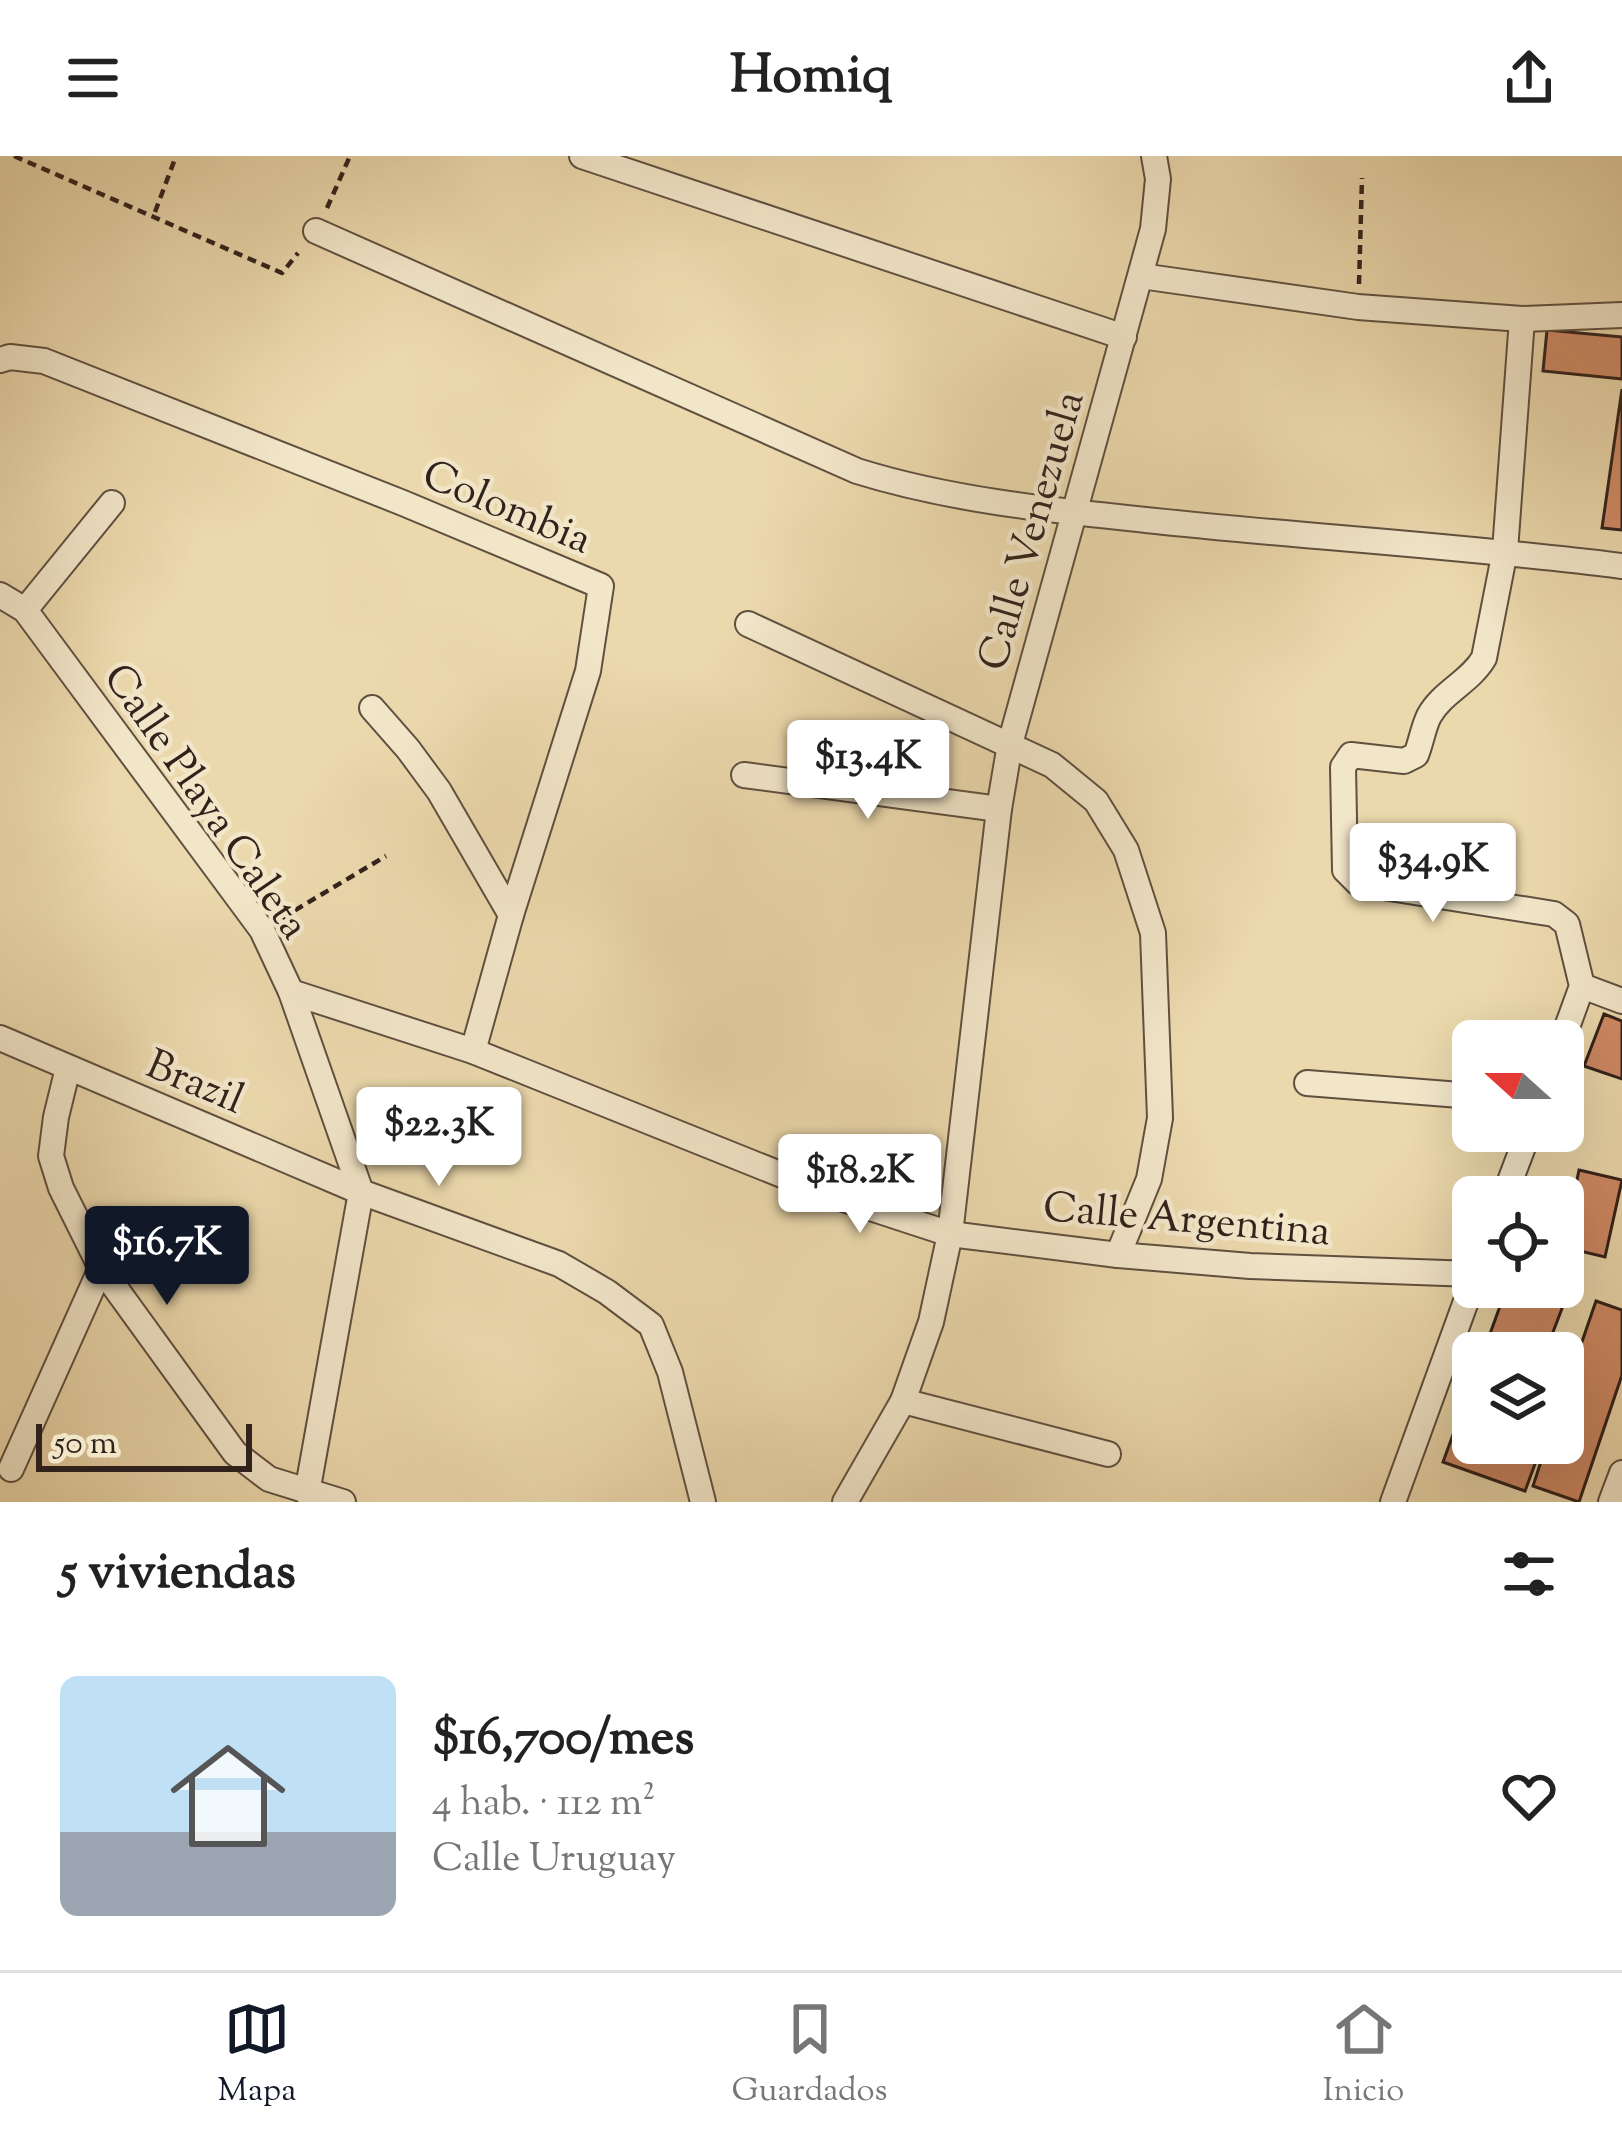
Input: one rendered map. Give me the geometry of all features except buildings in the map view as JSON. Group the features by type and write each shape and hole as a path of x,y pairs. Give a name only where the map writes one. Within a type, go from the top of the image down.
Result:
{"street":[{"path":"582,156 1124,337"},
{"name":"Calle Venezuela","path":"845,1502 903,1401 931,1322 950,1234 1010,744 1142,276 1155,213 1154,156"},
{"path":"316,231 857,471 910,488 1075,513 1505,551 1622,566"},
{"path":"1142,276 1358,308 1522,319 1622,315"},
{"path":"1522,319 1505,551 1484,658 1476,672 1429,716 1417,755 1404,761 1351,755 1342,767 1345,870 1358,883 1554,914 1567,924 1582,986 1570,1020"},
{"name":"Colombia","path":"0,359 44,361 601,586 588,671 473,1051"},
{"path":"25,610 112,502"},
{"name":"Calle Playa Caleta","path":"0,595 25,610 262,930 291,992 361,1192 307,1493"},
{"path":"748,624 1052,765 1096,801 1126,850 1154,933 1160,1118 1148,1179 1118,1255"},
{"path":"372,708 440,791 511,915"},
{"path":"744,776 999,809"},
{"path":"1582,986 1622,1001"},
{"name":"Calle Argentina","path":"291,992 473,1051 837,1197 950,1234 1118,1255 1452,1277"},
{"path":"0,1020 8,1041"},
{"name":"Brazil","path":"8,1041 361,1192 559,1264 607,1292 651,1324 670,1372 703,1502"},
{"path":"68,1068 51,1156 61,1189 101,1268 235,1453 269,1479 343,1502"},
{"path":"1307,1083 1452,1094"},
{"path":"10,1468 101,1268"},
{"path":"1394,1502 1462,1308"},
{"path":"903,1401 1108,1454"},
{"path":"1611,1502 1622,1473"}],"path":[{"path":"14,156 282,273"},
{"path":"154,215 176,156"},
{"path":"1358,308 1362,178"},
{"path":"262,930 386,856"}]}
